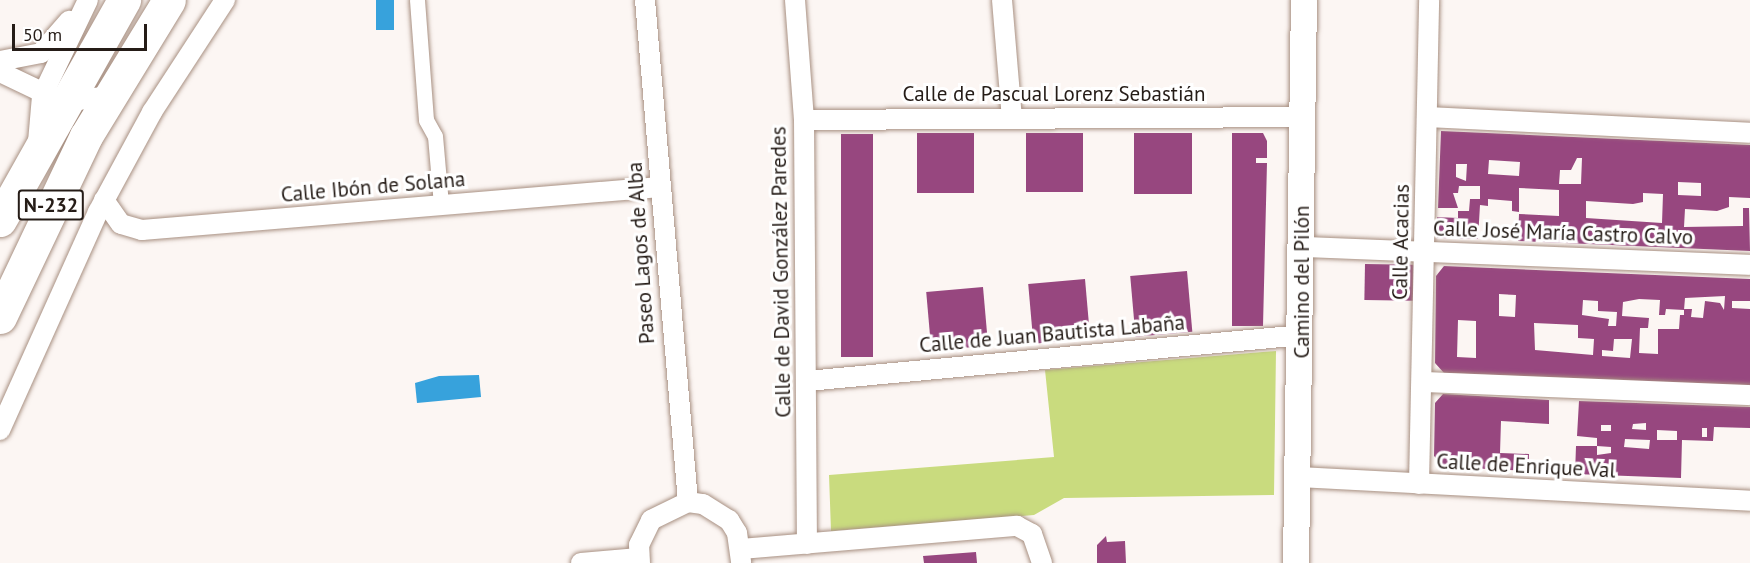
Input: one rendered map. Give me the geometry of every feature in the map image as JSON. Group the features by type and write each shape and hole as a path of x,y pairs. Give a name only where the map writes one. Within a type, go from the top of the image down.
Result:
{"highway":[{"name":"N-232","path":"0,220 38,146 52,99 124,0"},
{"name":"N-232","path":"0,317 109,96 169,0"}],"street":[{"path":"0,61 34,56 50,46 87,0"},
{"path":"52,99 87,0"},
{"path":"0,430 104,200 152,112 225,0"},
{"path":"417,0 426,120 435,136 441,205"},
{"name":"Paseo Lagos de Alba","path":"645,0 688,502"},
{"name":"Calle de David González Paredes","path":"795,0 804,120 807,544"},
{"path":"1002,0 1012,118"},
{"name":"Camino del Pilón","path":"1296,563 1302,335 1304,0"},
{"name":"Calle Acacias","path":"1419,484 1426,252 1429,0"},
{"path":"0,72 52,99 109,96"},
{"name":"Calle de Pascual Lorenz Sebastián","path":"804,120 1304,117"},
{"path":"1427,117 1750,133"},
{"name":"Calle Ibón de Solana","path":"104,200 121,224 137,230 660,187"},
{"name":"Calle José María Castro Calvo","path":"1303,247 1750,265"},
{"name":"Calle de Juan Bautista Labaña","path":"807,381 1302,335"},
{"path":"1422,382 1750,395"},
{"name":"Calle de Enrique Val","path":"1299,477 1750,501"},
{"path":"581,563 639,561 651,520 688,502 717,510 737,533 741,556 807,544 1017,526 1032,534 1042,563"}],"green space":[{"path":"1276,351 1274,495 1064,498 1034,515 831,531 829,475 1054,457 1045,370"}],"water":[{"path":"376,0 394,0 394,30 376,30"},
{"path":"479,375 481,397 417,403 415,383 439,376"}],"building":[{"path":"1441,131 1750,145 1750,198 1729,197 1729,207 1717,211 1685,209 1684,227 1743,226 1743,208 1749,208 1750,251 1518,241 1519,214 1559,216 1559,190 1519,188 1519,212 1512,211 1512,201 1488,199 1488,206 1480,205 1478,239 1437,238 1437,217 1458,218 1458,211 1469,211 1470,199 1480,199 1480,186 1459,186 1458,193 1453,193 1458,208 1438,208","holes":["1577,158 1582,158 1581,184 1559,184 1560,170 1571,170","1489,160 1520,162 1519,176 1488,174","1456,164 1467,164 1466,181 1456,177","1678,182 1701,183 1701,196 1678,195","1643,193 1663,194 1662,223 1586,218 1586,201 1633,204 1643,202"]},
{"path":"917,133 974,133 974,193 917,193"},
{"path":"1026,133 1083,133 1083,192 1026,192"},
{"path":"1134,133 1192,133 1192,194 1134,194"},
{"path":"1232,133 1263,133 1267,141 1267,158 1256,158 1256,163 1267,163 1263,326 1232,326"},
{"path":"841,134 873,134 873,357 841,357"},
{"path":"1365,264 1415,265 1414,301 1364,300"},
{"path":"1444,266 1750,279 1750,301 1732,301 1732,308 1750,309 1750,386 1444,373 1435,363 1436,276","holes":["1499,294 1516,295 1515,317 1499,316","1725,296 1724,310 1720,303 1705,301 1703,318 1691,317 1692,309 1684,309 1685,298","1639,299 1660,300 1659,315 1665,315 1666,309 1684,310 1684,315 1680,315 1679,329 1658,329 1658,354 1639,353 1640,328 1648,328 1649,318 1622,316 1623,302","1583,300 1598,301 1598,311 1617,312 1616,326 1608,326 1609,319 1582,315","1458,320 1476,321 1476,358 1457,357","1534,323 1578,325 1578,338 1594,339 1593,355 1535,350","1614,339 1632,339 1630,358 1602,356 1602,350 1613,351"]},
{"path":"1187,271 1192,332 1136,337 1130,276"},
{"path":"1085,279 1090,339 1033,344 1028,284"},
{"path":"983,287 988,346 931,351 926,292"},
{"path":"1443,394 1549,400 1549,424 1501,421 1500,453 1529,454 1529,471 1445,467 1434,456 1435,403"},
{"path":"1579,401 1750,407 1750,428 1714,427 1713,441 1682,440 1681,478 1575,474 1576,446 1597,446 1597,438 1577,436","holes":["1646,423 1646,430 1632,429 1633,424","1601,425 1611,425 1611,431 1601,431","1702,428 1707,428 1707,437 1702,437","1657,430 1677,431 1677,440 1657,440","1625,439 1650,440 1649,449 1624,447","1597,446 1611,447 1611,453 1597,455"]},
{"path":"1106,536 1107,542 1125,541 1126,563 1097,563 1097,545"},
{"path":"976,552 977,563 924,563 923,556"}]}
